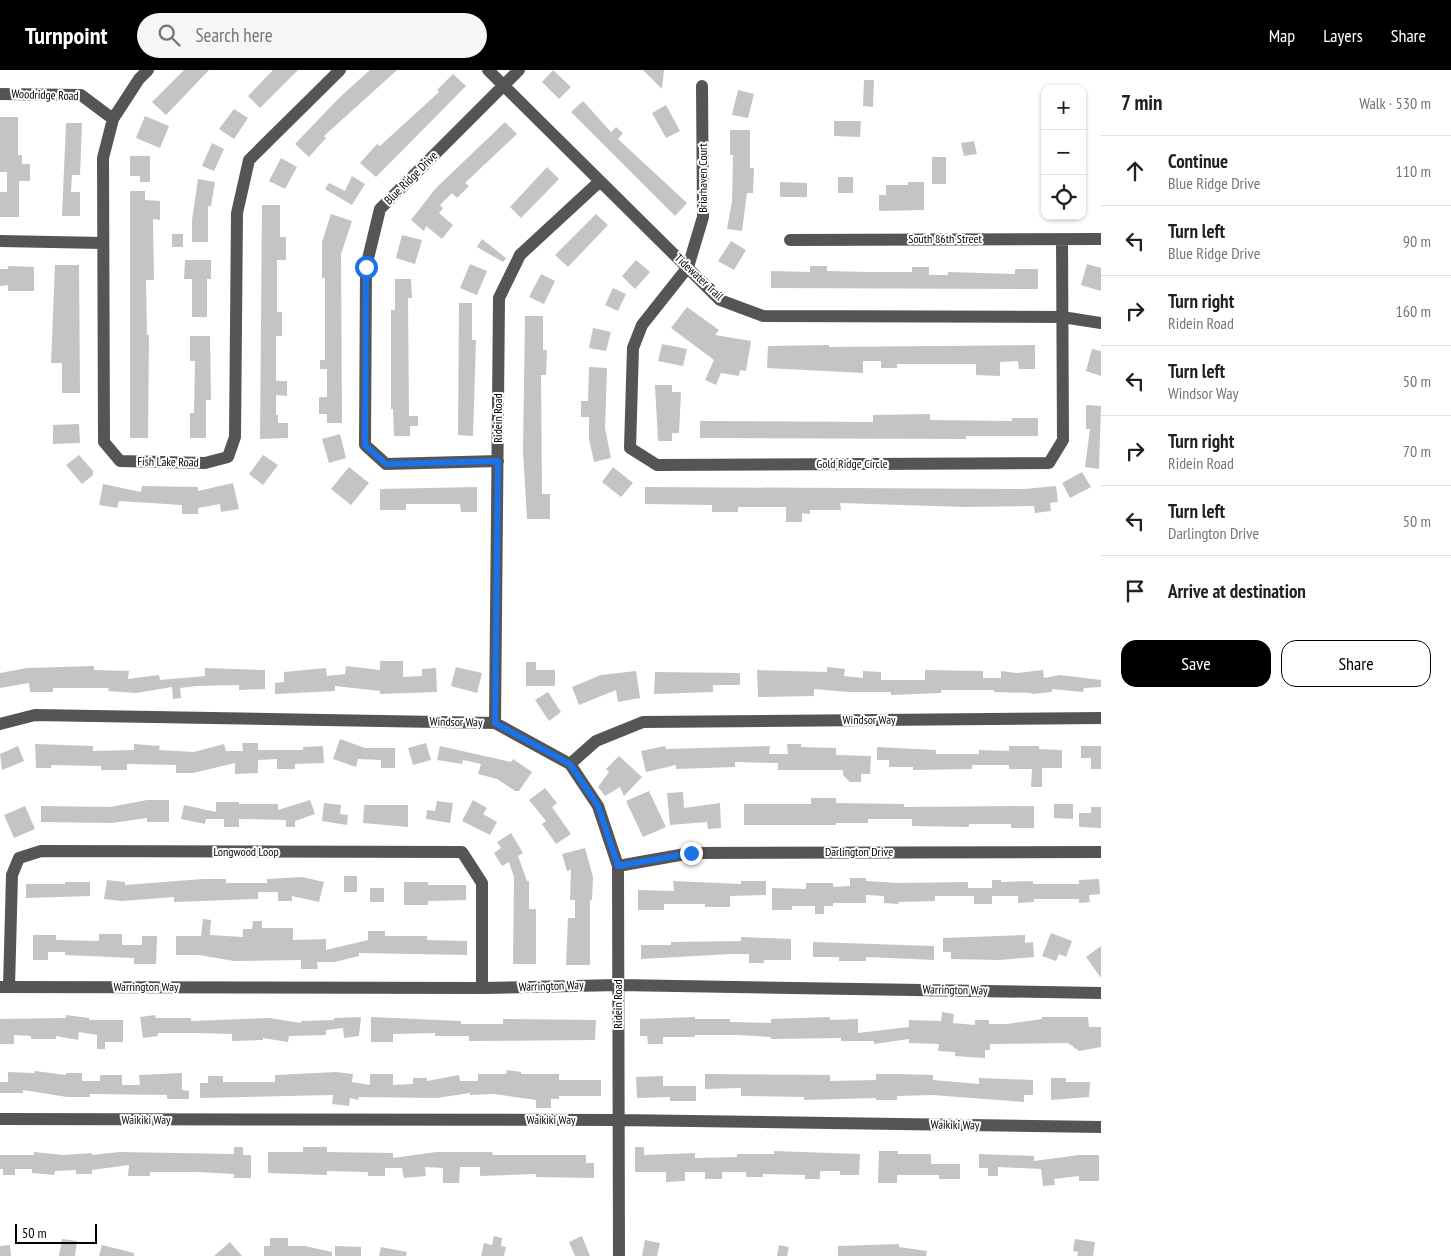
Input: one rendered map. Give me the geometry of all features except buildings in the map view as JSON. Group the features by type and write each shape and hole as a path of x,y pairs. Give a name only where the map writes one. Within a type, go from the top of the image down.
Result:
{"street":[{"name":"Fish Lake Road","path":"148,70 139,79 113,119 104,158 104,442 120,461 205,463 228,457 235,437 237,213 249,160 340,70"},
{"name":"Tidewater Trail","path":"488,70 720,300 763,316 1062,317 1101,323"},
{"name":"Blue Ridge Drive","path":"498,461 386,464 365,445 366,267 380,209 519,70"},
{"name":"Briarhaven Court","path":"688,267 704,217 702,86"},
{"name":"Woodridge Road","path":"0,94 81,94 113,119"},
{"name":"Ridein Road","path":"495,723 498,298 520,255 599,182"},
{"name":"Gold Ridge Circle","path":"688,267 642,325 633,348 630,448 657,465 1049,464 1063,440 1062,239"},
{"name":"South 86th Street","path":"790,240 1101,239"},
{"path":"0,241 104,243"},
{"name":"Windsor Way","path":"0,724 35,715 495,723 570,764 596,741 644,722 1101,718"},
{"name":"Ridein Road","path":"570,764 598,806 618,866 619,1256"},
{"name":"Longwood Loop","path":"4,987 12,875 19,858 41,851 80,851 462,852 482,883 482,988"},
{"name":"Darlington Drive","path":"618,866 691,853 1101,852"},
{"name":"Warrington Way","path":"4,987 482,988 618,984 1101,992"},
{"name":"Waikiki Way","path":"0,1119 619,1120 1101,1127"}],"route":[{"path":"366,267 365,445 386,464 498,461 495,723 570,764 598,806 618,866 691,853"}]}
